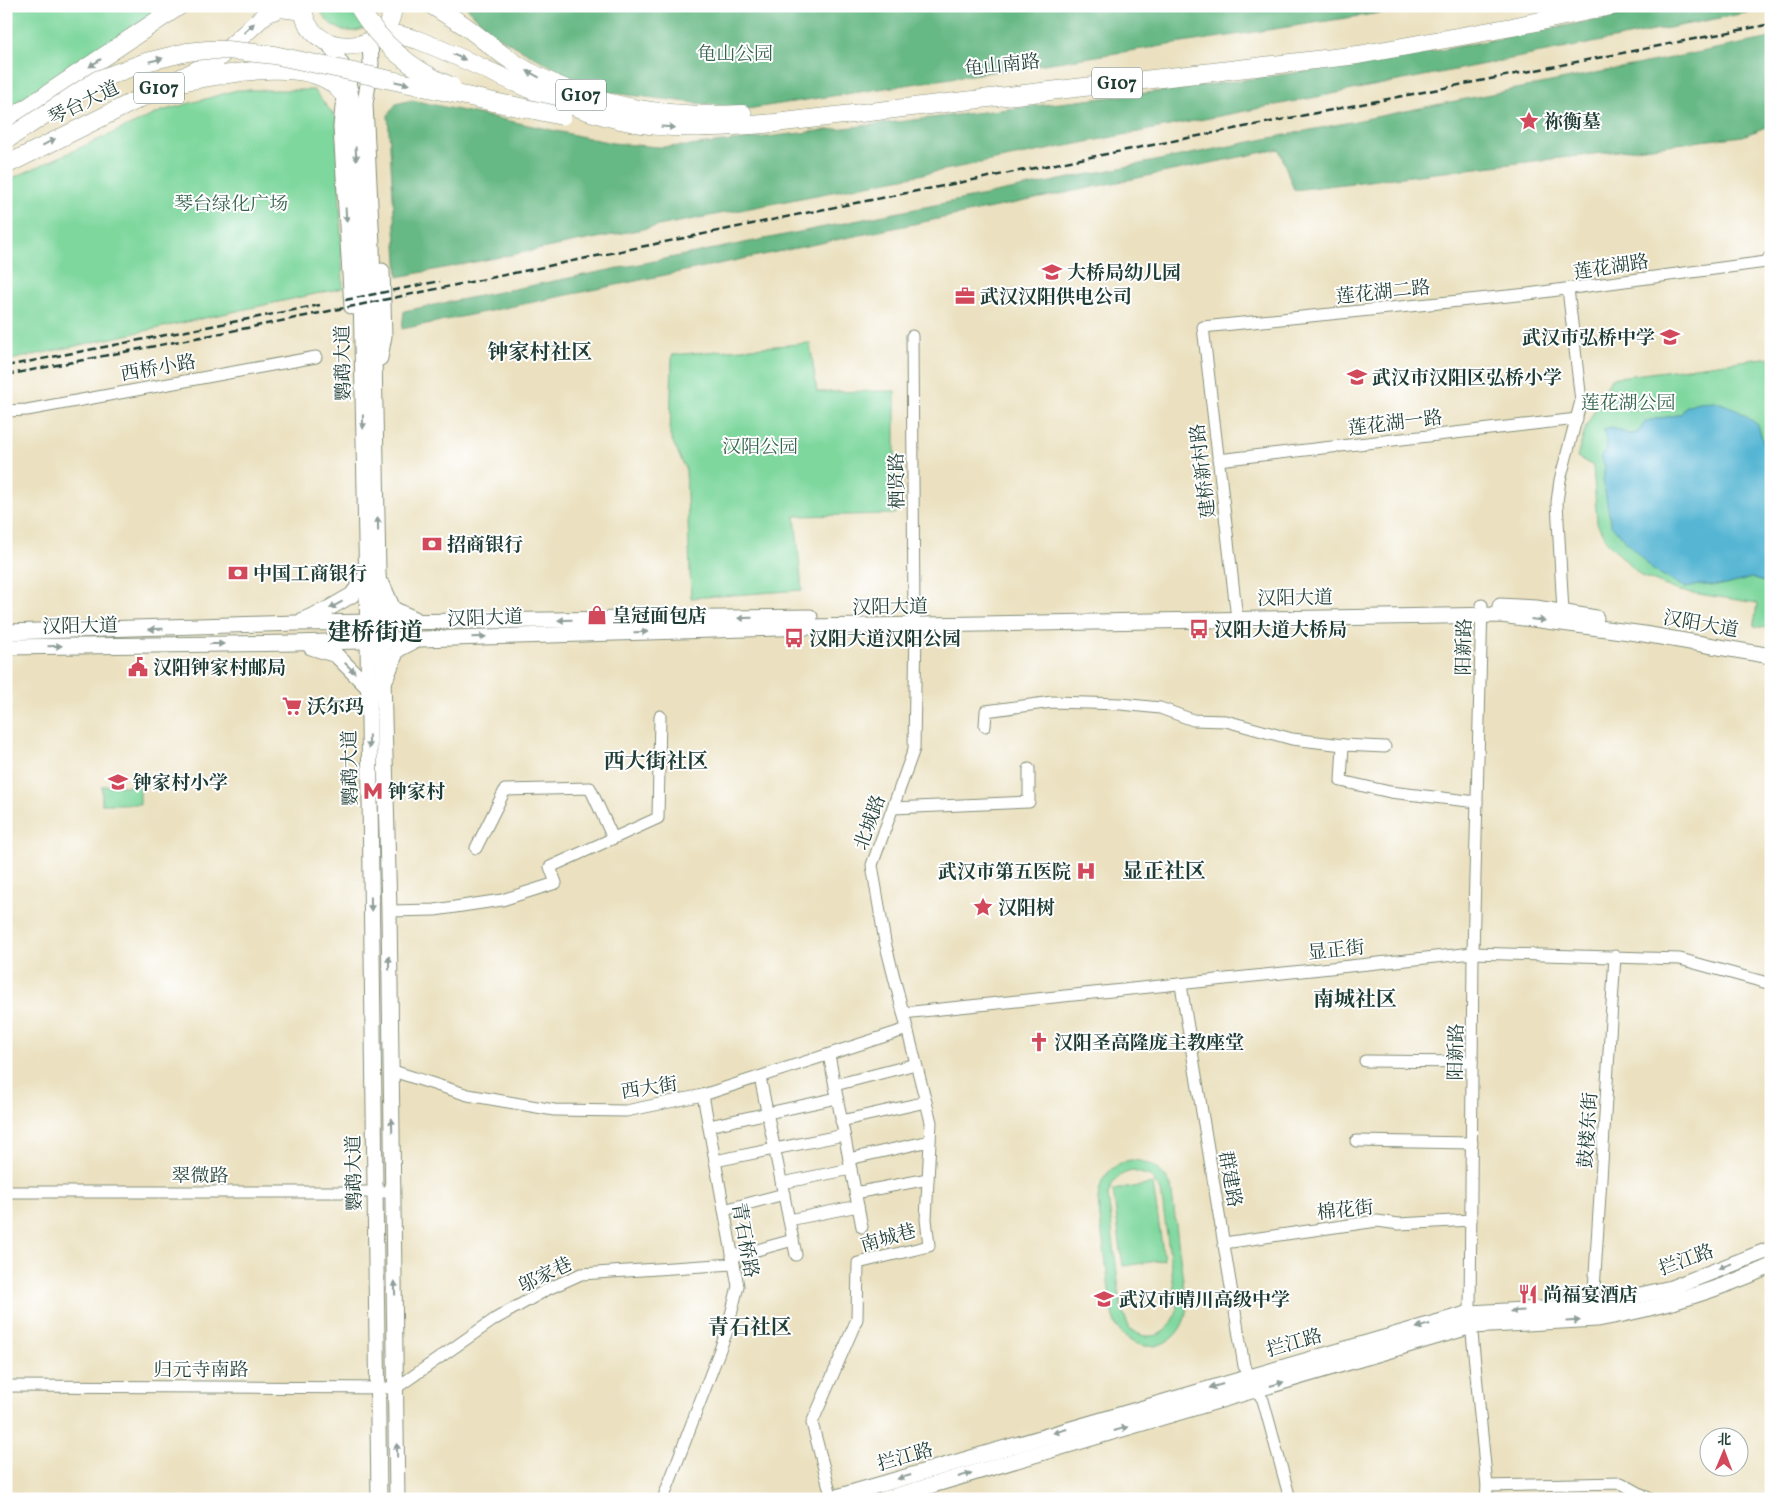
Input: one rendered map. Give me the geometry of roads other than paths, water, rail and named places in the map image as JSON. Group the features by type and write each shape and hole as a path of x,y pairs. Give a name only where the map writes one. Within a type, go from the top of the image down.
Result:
{"highway":[{"name":"琴台大道","path":"6,122 179,6"},
{"path":"358,6 378,34 394,52 416,69 439,81 472,94 522,108"},
{"path":"375,38 388,24 393,6"},
{"name":"G107","path":"433,6 465,26"},
{"name":"龟山南路","path":"465,26 498,52 528,72 554,85 595,100 640,111 715,115 780,111 1280,54 1418,34 1561,6"},
{"name":"龟山南路","path":"620,120 653,126 701,128 767,123 1287,64 1358,55 1512,28 1611,6"},
{"name":"琴台大道","path":"6,165 215,61 268,13 281,8 303,9"},
{"name":"G107","path":"303,9 312,30 328,42 349,47 375,38 399,35 418,40 544,95 620,120"},
{"path":"6,140 97,80 146,62 207,50 274,55 562,116 620,120"},
{"path":"166,85 232,73 279,70 320,77 333,83 354,102"}],"main road":[{"path":"448,6 465,26"},
{"name":"鹦鹉大道","path":"354,102 371,64 375,38"},
{"name":"鹦鹉大道","path":"328,42 346,72 354,102 372,245 368,398 376,688 374,1192 379,1499"},
{"path":"354,102 342,127 354,348 368,398"},
{"path":"296,623 326,610 352,595 372,573 393,609 409,617 429,622"},
{"name":"汉阳大道","path":"6,632 296,623 915,621 1536,608 1771,645"},
{"name":"汉阳大道","path":"6,647 295,643 1236,610 1481,610 1501,615 1644,634 1771,656"},
{"path":"295,643 336,655 376,688 397,650 411,642 430,638"},
{"name":"鹦鹉大道","path":"376,688 389,911 397,1499"},
{"name":"拦江路","path":"831,1499 1253,1383 1471,1320 1593,1306 1671,1288 1771,1249"},
{"name":"拦江路","path":"1471,1320 1597,1319 1616,1316 1669,1303 1771,1266"},
{"name":"拦江路","path":"885,1499 1253,1383"}],"street":[{"name":"莲花湖路","path":"1563,612 1557,502 1560,480 1581,401 1568,288 1766,262 1771,255"},
{"name":"莲花湖二路","path":"1203,327 1568,288"},
{"name":"建桥新村路","path":"1203,327 1236,610"},
{"name":"栖贤路","path":"912,336 915,621"},
{"name":"西桥小路","path":"6,411 28,410 316,357"},
{"name":"莲花湖一路","path":"1218,460 1577,418"},
{"name":"阳新路","path":"1481,610 1473,953 1471,1320 1487,1486 1486,1499"},
{"name":"北城路","path":"907,1030 885,942 872,865 914,748 915,621"},
{"path":"985,726 986,712 1028,705 1052,702 1121,704 1160,708 1193,720 1226,721 1292,739 1343,745 1385,747"},
{"path":"389,911 435,910 502,900 556,883 550,867 658,818 660,716"},
{"path":"1343,745 1341,781 1390,792 1477,802"},
{"path":"893,808 1029,802 1029,769"},
{"path":"476,848 505,790 590,788 613,838"},
{"name":"显正街","path":"903,1013 1031,1006 1228,978 1473,953 1680,959 1771,984"},
{"name":"鼓楼东街","path":"1593,1306 1615,956"},
{"name":"群建路","path":"1180,985 1244,1366 1263,1400 1290,1499"},
{"name":"西大街","path":"390,1070 468,1095 554,1110 626,1111 703,1095 907,1030"},
{"name":"南城巷","path":"831,1499 812,1423 858,1319 858,1263 929,1246 926,1219 931,1122 907,1030"},
{"path":"829,1055 862,1227"},
{"path":"1365,1061 1472,1062"},
{"path":"834,1085 916,1064"},
{"path":"760,1077 796,1255"},
{"name":"青石桥路","path":"663,1499 727,1331 738,1286 703,1095"},
{"path":"709,1126 837,1098"},
{"path":"842,1121 926,1102"},
{"path":"715,1161 844,1135"},
{"path":"1356,1141 1472,1143"},
{"path":"724,1210 850,1164 930,1142"},
{"path":"855,1194 928,1179"},
{"name":"翠微路","path":"6,1192 393,1192"},
{"path":"789,1220 858,1206"},
{"name":"棉花街","path":"1224,1243 1377,1221 1399,1224 1471,1220"},
{"name":"邬家巷","path":"396,1388 495,1319 548,1289 581,1274 733,1261 793,1240"},
{"name":"归元寺南路","path":"6,1386 396,1388"},
{"path":"1487,1486 1621,1483 1650,1499"}],"water":[{"path":"1715,401 1736,409 1758,425 1771,468 1767,478 1771,489 1771,584 1751,578 1726,585 1698,585 1686,588 1653,570 1611,525 1603,481 1605,466 1600,457 1607,449 1604,430 1610,427 1628,434 1637,433 1646,421 1681,414 1686,406 1698,402"}],"railway":[{"path":"6,375 247,328 825,209 1771,24"},
{"path":"345,300 440,281"},
{"path":"6,366 320,305"}],"place":[{"name":"祢衡墓","path":"1529,121"},
{"name":"大桥局幼儿园","path":"1052,272"},
{"name":"武汉汉阳供电公司","path":"965,296"},
{"name":"武汉市弘桥中学","path":"1670,337"},
{"name":"武汉市汉阳区弘桥小学","path":"1357,377"},
{"name":"招商银行","path":"432,544"},
{"name":"中国工商银行","path":"238,573"},
{"name":"皇冠面包店","path":"597,615"},
{"name":"汉阳大道大桥局","path":"1199,629"},
{"name":"汉阳大道汉阳公园","path":"794,638"},
{"name":"汉阳钟家村邮局","path":"138,667"},
{"name":"沃尔玛","path":"292,706"},
{"name":"钟家村小学","path":"118,782"},
{"name":"钟家村","path":"373,791"},
{"name":"武汉市第五医院","path":"1086,871"},
{"name":"汉阳树","path":"983,907"},
{"name":"汉阳圣高隆庞主教座堂","path":"1039,1042"},
{"name":"尚福宴酒店","path":"1528,1294"},
{"name":"武汉市晴川高级中学","path":"1104,1299"}],"district":[{"name":"钟家村社区","path":"540,352"},
{"name":"建桥街道","path":"375,632"},
{"name":"西大街社区","path":"656,761"},
{"name":"显正社区","path":"1164,871"},
{"name":"南城社区","path":"1355,999"},
{"name":"青石社区","path":"750,1327"}],"park label":[{"name":"龟山公园","path":"735,53"},
{"name":"琴台绿化广场","path":"231,203"},
{"name":"莲花湖公园","path":"1628,402"},
{"name":"汉阳公园","path":"760,446"}]}
